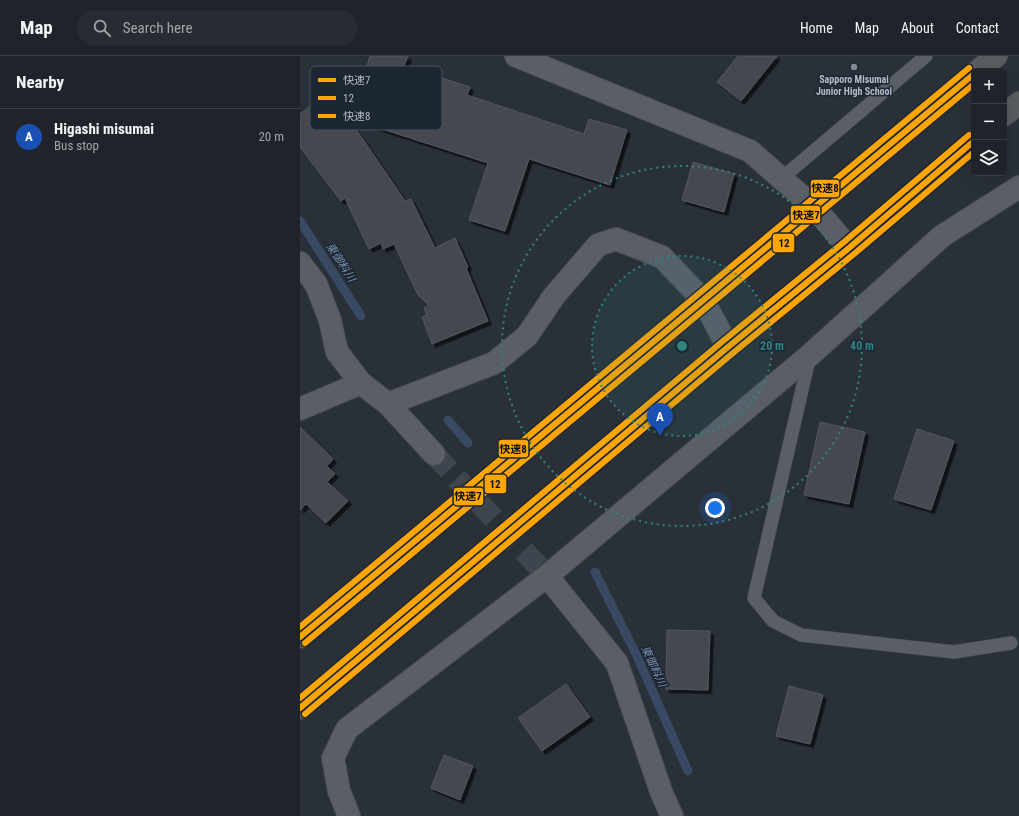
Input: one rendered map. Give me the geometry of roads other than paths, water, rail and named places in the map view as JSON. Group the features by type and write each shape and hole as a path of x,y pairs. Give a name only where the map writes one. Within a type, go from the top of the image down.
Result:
{"highway":[{"path":"982,68 996,56"},
{"path":"300,637 971,76"},
{"path":"1007,113 1019,103"},
{"path":"300,708 728,347 849,248 971,144"}],"street":[{"path":"516,56 750,151 814,207 849,248"},
{"path":"350,816 339,791 333,758 347,729 547,576 810,355 942,236 1019,187"},
{"path":"388,404 494,363 527,336 554,296 598,245 616,239 662,256 703,300 728,347"},
{"path":"300,263 316,284 330,320 337,352 361,383 388,404 434,454"},
{"path":"300,409 361,383"},
{"path":"547,576 617,663 662,794 672,816"}],"lane":[{"path":"782,178 926,56"},
{"path":"810,355 754,598 773,622 801,636 954,652 1011,643"}],"waterway":[{"name":"東御料川","path":"300,221 361,316"},
{"name":"東御料川","path":"448,420 468,443"},
{"name":"東御料川","path":"595,572 636,654 688,771"}],"tunnel":[{"path":"434,454 547,576"}],"place":[{"name":"Sapporo Misumai Junior High School","path":"854,67"},
{"name":"Higashi misumai","path":"660,436"}]}
